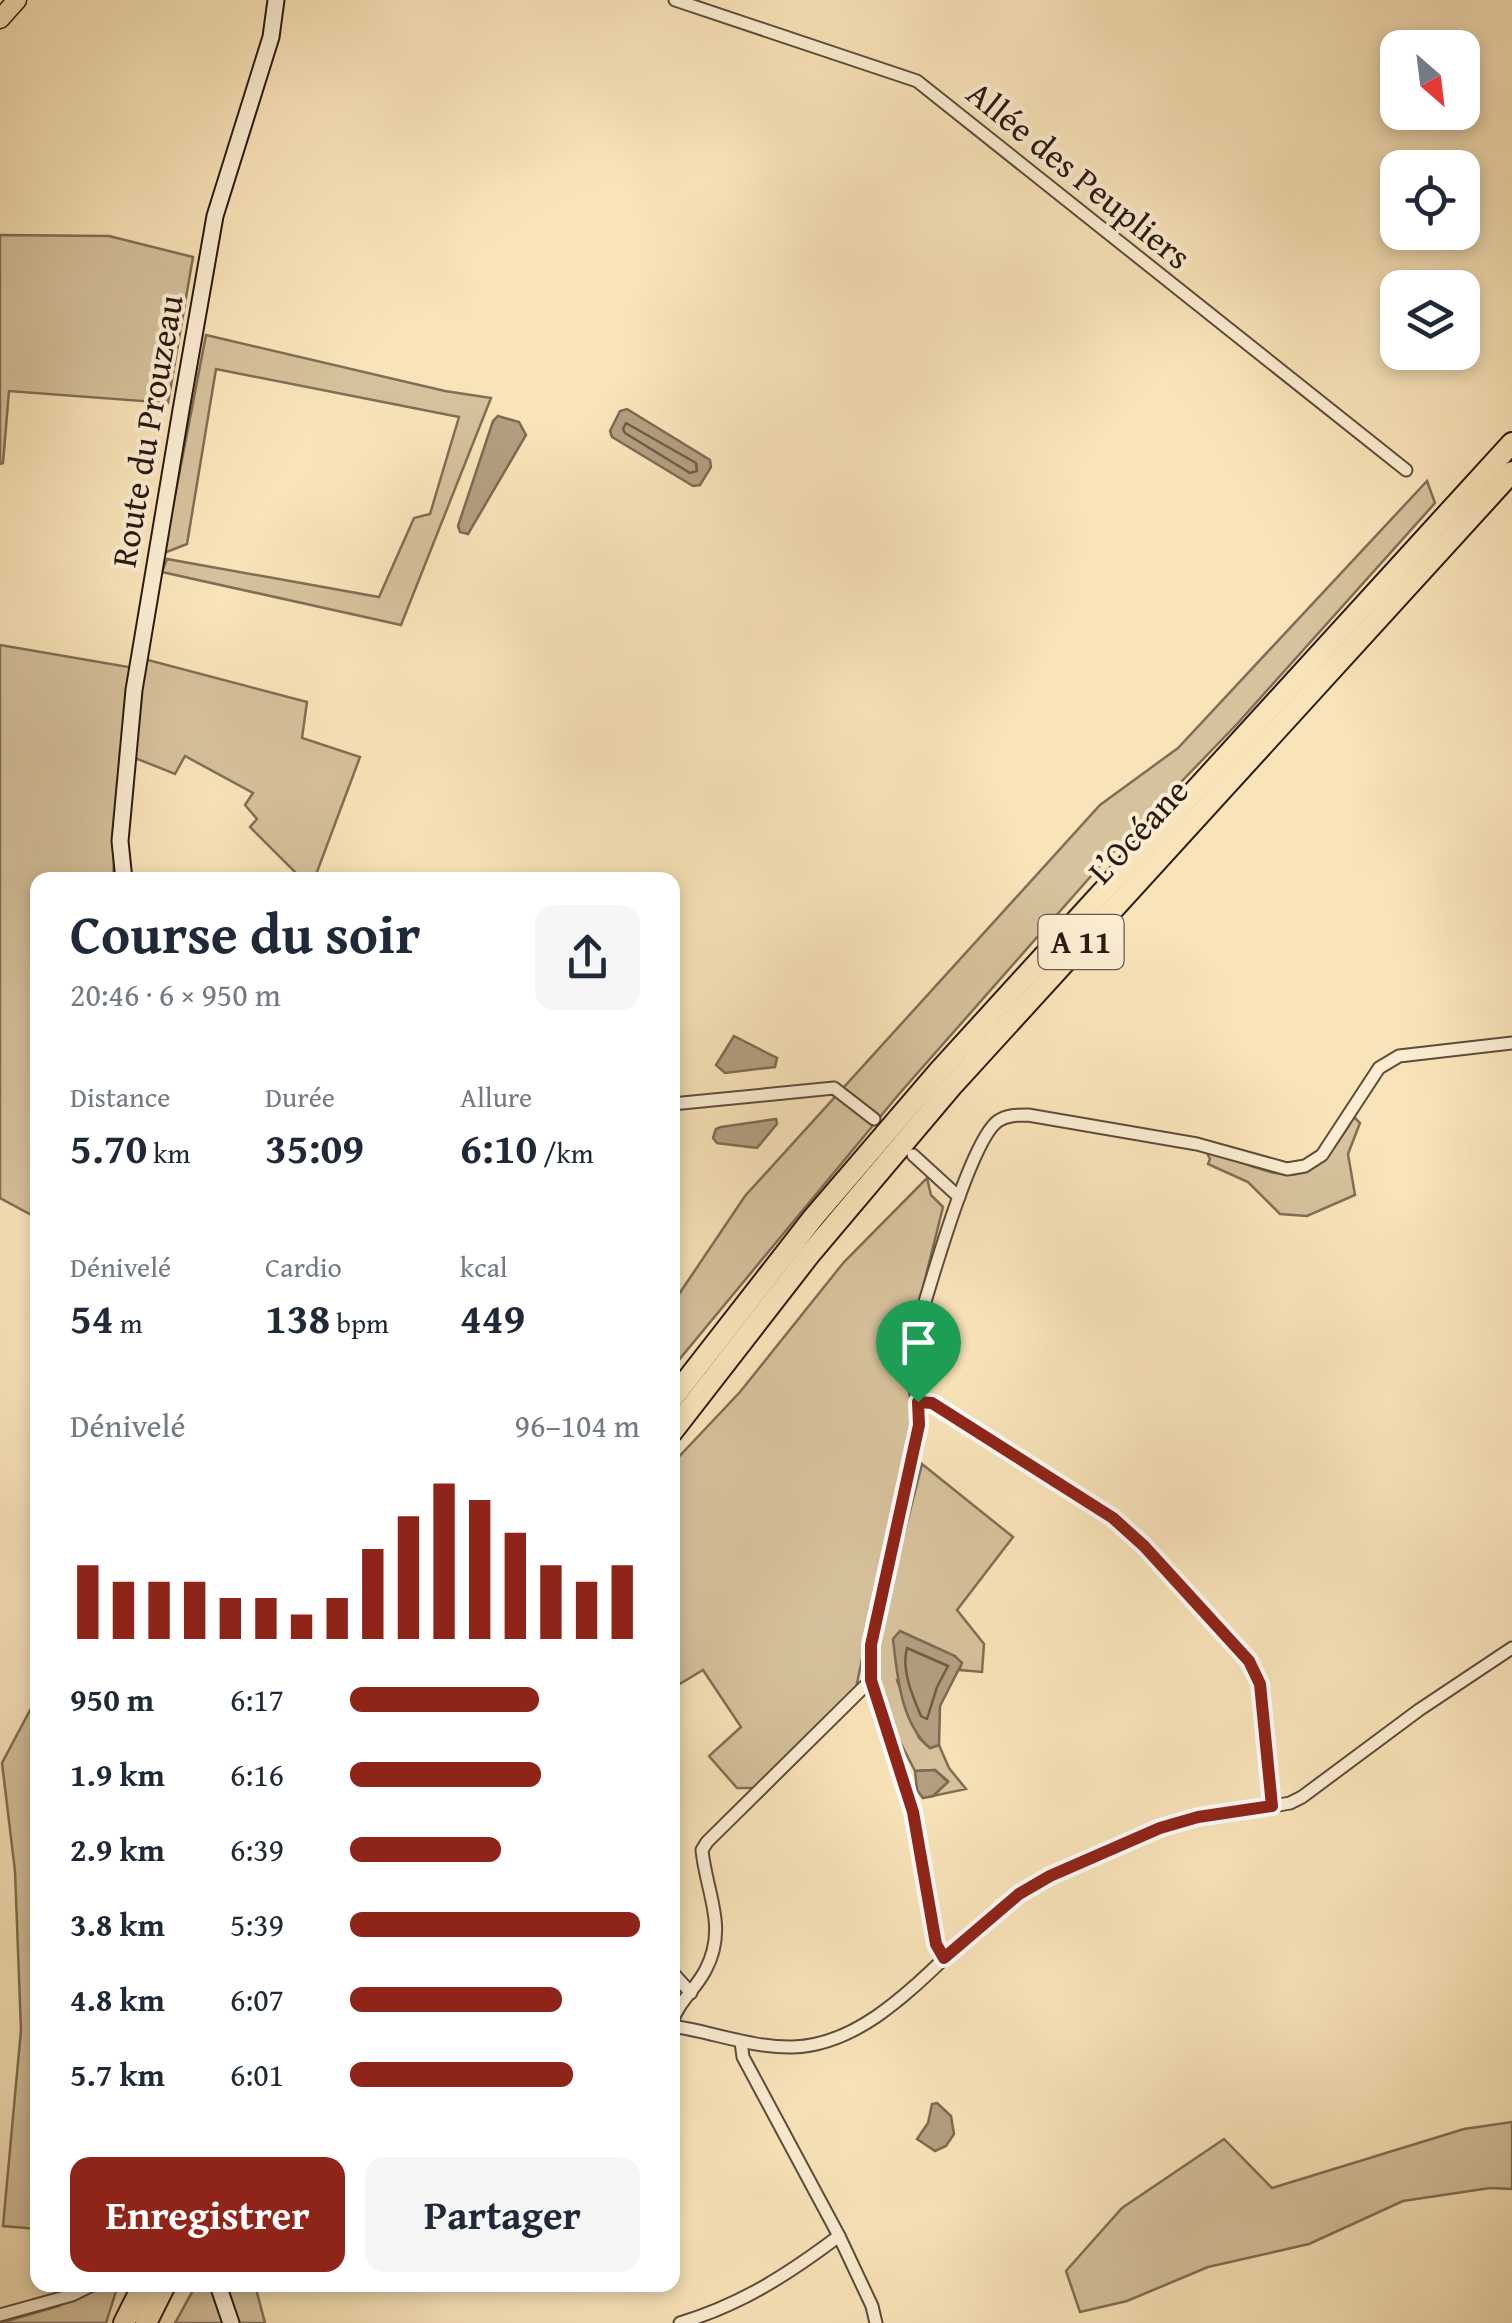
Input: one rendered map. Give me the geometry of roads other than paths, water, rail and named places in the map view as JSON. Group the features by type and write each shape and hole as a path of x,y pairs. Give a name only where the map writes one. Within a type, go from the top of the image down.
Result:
{"highway":[{"name":"L’Océane","path":"680,1389 803,1231 938,1071 1512,443"},
{"name":"L’Océane","path":"680,1422 810,1254 951,1086 1512,472"},
{"path":"124,2323 140,2292"},
{"path":"146,2323 162,2292"}],"main road":[{"path":"0,19 17,0"}],"street":[{"name":"Route du Prouzeau","path":"123,872 120,841 134,690 180,410 215,216 271,37 276,0"},
{"name":"Allée des Peupliers","path":"675,0 916,81 1406,470"},
{"path":"944,1958 936,1944 913,1812 871,1680 871,1645 919,1425 910,1362 912,1345 959,1196 985,1134 1010,1116 1028,1115 1197,1144 1287,1169 1305,1166 1322,1154 1380,1068 1399,1056 1512,1042"},
{"path":"680,1103 834,1088 874,1119"},
{"path":"913,1155 959,1196"},
{"path":"918,1402 932,1403 1113,1518 1144,1546 1249,1661 1260,1684 1272,1806"},
{"path":"680,2027 741,2042 796,2047 842,2035 882,2011 1019,1894 1050,1876 1160,1828 1302,1798 1419,1710 1512,1648"},
{"path":"680,2007 707,1968 717,1930 716,1908 702,1850 871,1680"},
{"path":"680,1980 692,1993"},
{"path":"741,2042 744,2057 839,2236 876,2323"},
{"path":"680,2323 716,2312 778,2281 839,2236"},
{"path":"0,2315 78,2292"},
{"path":"220,2292 230,2323"}],"water":[{"path":"627,409 710,460 711,467 700,485 693,486 612,437 610,431 620,411"},
{"path":"498,416 519,422 526,435 468,534 460,532 458,526"},
{"path":"734,1036 777,1058 775,1067 725,1073 716,1065"},
{"path":"776,1119 777,1124 757,1148 717,1143 713,1138 721,1127"},
{"path":"900,1631 955,1656 962,1663 940,1706 939,1745 930,1748 913,1726 902,1698 893,1639"},
{"path":"935,1770 948,1782 933,1796 923,1798 917,1790 915,1771"},
{"path":"937,2103 951,2116 954,2134 946,2146 935,2151 917,2139 928,2123 932,2104"}]}
